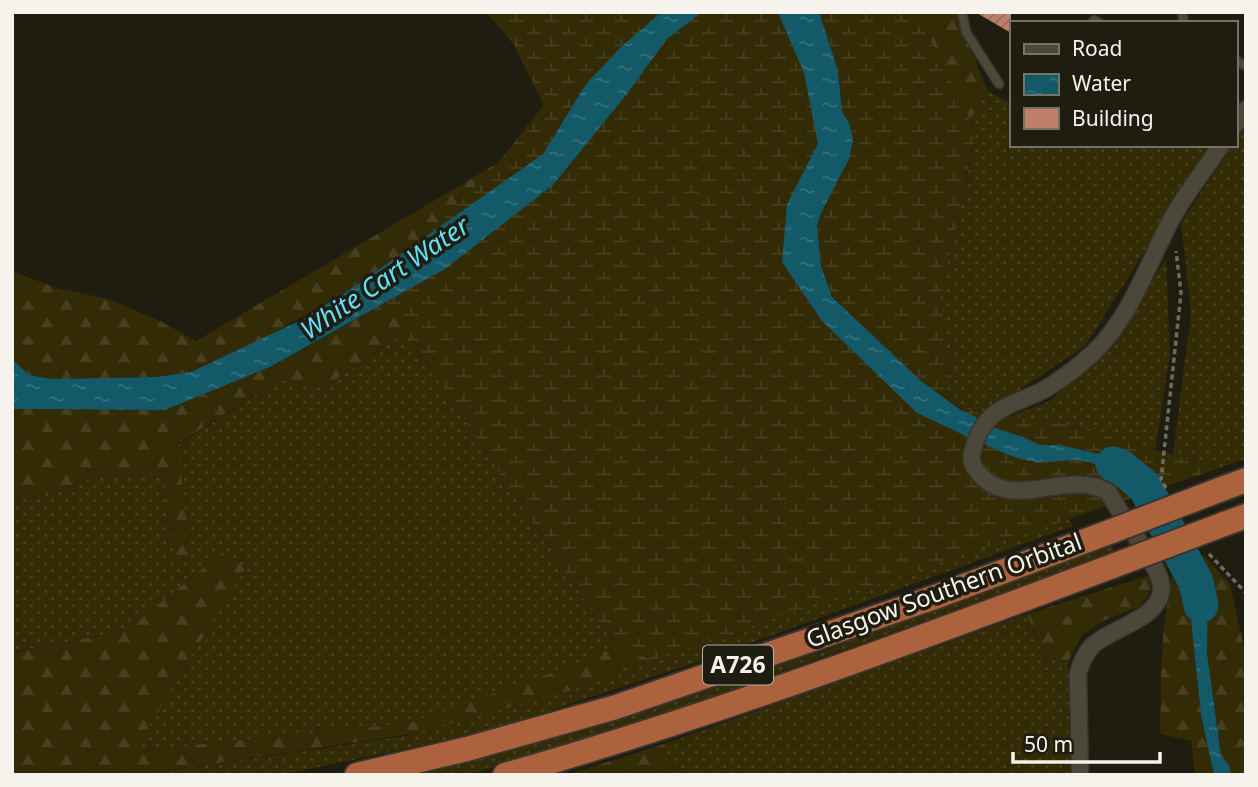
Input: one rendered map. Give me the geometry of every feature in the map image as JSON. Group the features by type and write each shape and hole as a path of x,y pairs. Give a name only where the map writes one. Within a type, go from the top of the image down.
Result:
{"highway":[{"name":"Glasgow Southern Orbital","path":"357,775 467,749 616,707 935,597 1246,480"},
{"name":"Glasgow Southern Orbital","path":"505,775 621,742 788,686 1235,520"}],"street":[{"path":"1080,775 1078,673 1083,658 1092,646 1105,636 1134,622 1157,605 1160,596 1159,575 1108,492 1097,485 1078,483 1024,492 1007,490 991,485 981,476 973,467 970,456 979,430 998,410 1051,386 1093,353 1107,338 1121,318 1172,217 1220,147"}],"lane":[{"path":"962,12 966,32 999,84"}],"path":[{"path":"1168,491 1161,480 1181,293 1172,217"},
{"path":"1203,544 1246,593"}],"green space":[{"path":"486,12 560,12 586,84 501,184 354,287 267,337 191,372 156,377 53,379 29,375 12,359 12,271 57,288 112,300 162,322 196,341 498,163 544,105 513,43"},
{"path":"502,12 917,12 976,132 940,299 952,379 938,405 1056,422 1220,468 652,660 614,644 376,287 498,163 544,105 513,43"},
{"path":"917,12 956,12 988,91 970,121"},
{"path":"988,91 1010,103 1010,147 1210,147 1086,345 987,412 958,408 943,396 952,379 940,299 976,133 970,121"},
{"path":"1246,124 1246,459 1220,468 1173,455 1191,313 1181,223 1231,147 1237,147 1237,137"},
{"path":"1166,258 1170,354 1155,450 1056,422 1011,416 1050,401 1112,347"},
{"path":"445,269 451,295 406,332 323,388 279,380 176,445 190,557 175,559 163,472 99,475 40,499 12,497 12,409 165,410 271,367"},
{"path":"406,332 614,644 1069,519 1073,526 710,658 485,732 281,775 138,775 411,735 410,723 134,751 222,554 126,631 12,652 12,497 40,499 99,475 163,472 175,559 181,488 176,446 279,380 323,388"},
{"path":"1107,506 652,660 569,691 411,734 138,775 12,775 12,652 126,631 222,553 245,568 134,751 409,723 543,676 642,636"},
{"path":"1111,543 1115,553 641,722 478,772 464,775 412,775 581,732 824,651"},
{"path":"1204,555 1230,585 1246,656 1246,775 1231,775 1229,765 1221,756 1207,653 1208,581 1193,560"},
{"path":"1181,565 1187,581 1201,715 1214,775 1195,775 1191,741 1160,734 1163,642 1171,568"},
{"path":"1153,574 1149,595 1139,607 1103,621 1082,635 1068,662 1044,658 1027,614"},
{"path":"1027,614 1044,658 1068,662 1070,775 676,775 664,744"},
{"path":"664,744 676,775 566,775"}],"water":[{"path":"662,12 702,12 667,39 626,95 553,185 445,269 270,367 165,410 12,409 12,359 29,375 53,379 156,377 191,372 299,321 354,287 543,154 586,84 622,46"},
{"path":"778,12 819,12 838,71 842,112 849,123 853,139 849,159 817,226 821,266 832,297 921,381 962,411 981,419 968,437 917,413 822,321 782,262 787,204 818,144 804,73"},
{"path":"989,426 1040,445 1060,445 1125,460 1144,473 1153,491 1139,495 1119,476 1092,463 1074,460 1037,462 1007,454 979,441"},
{"path":"1193,560 1208,581 1207,653 1221,756 1229,765 1231,775 1214,775 1201,715 1187,581 1181,565"}],"building":[{"path":"975,12 1011,12 1010,32"}],"waterway":[{"name":"White Cart Water","path":"1113,464 1121,467 1145,487 1196,582 1201,605"}]}
